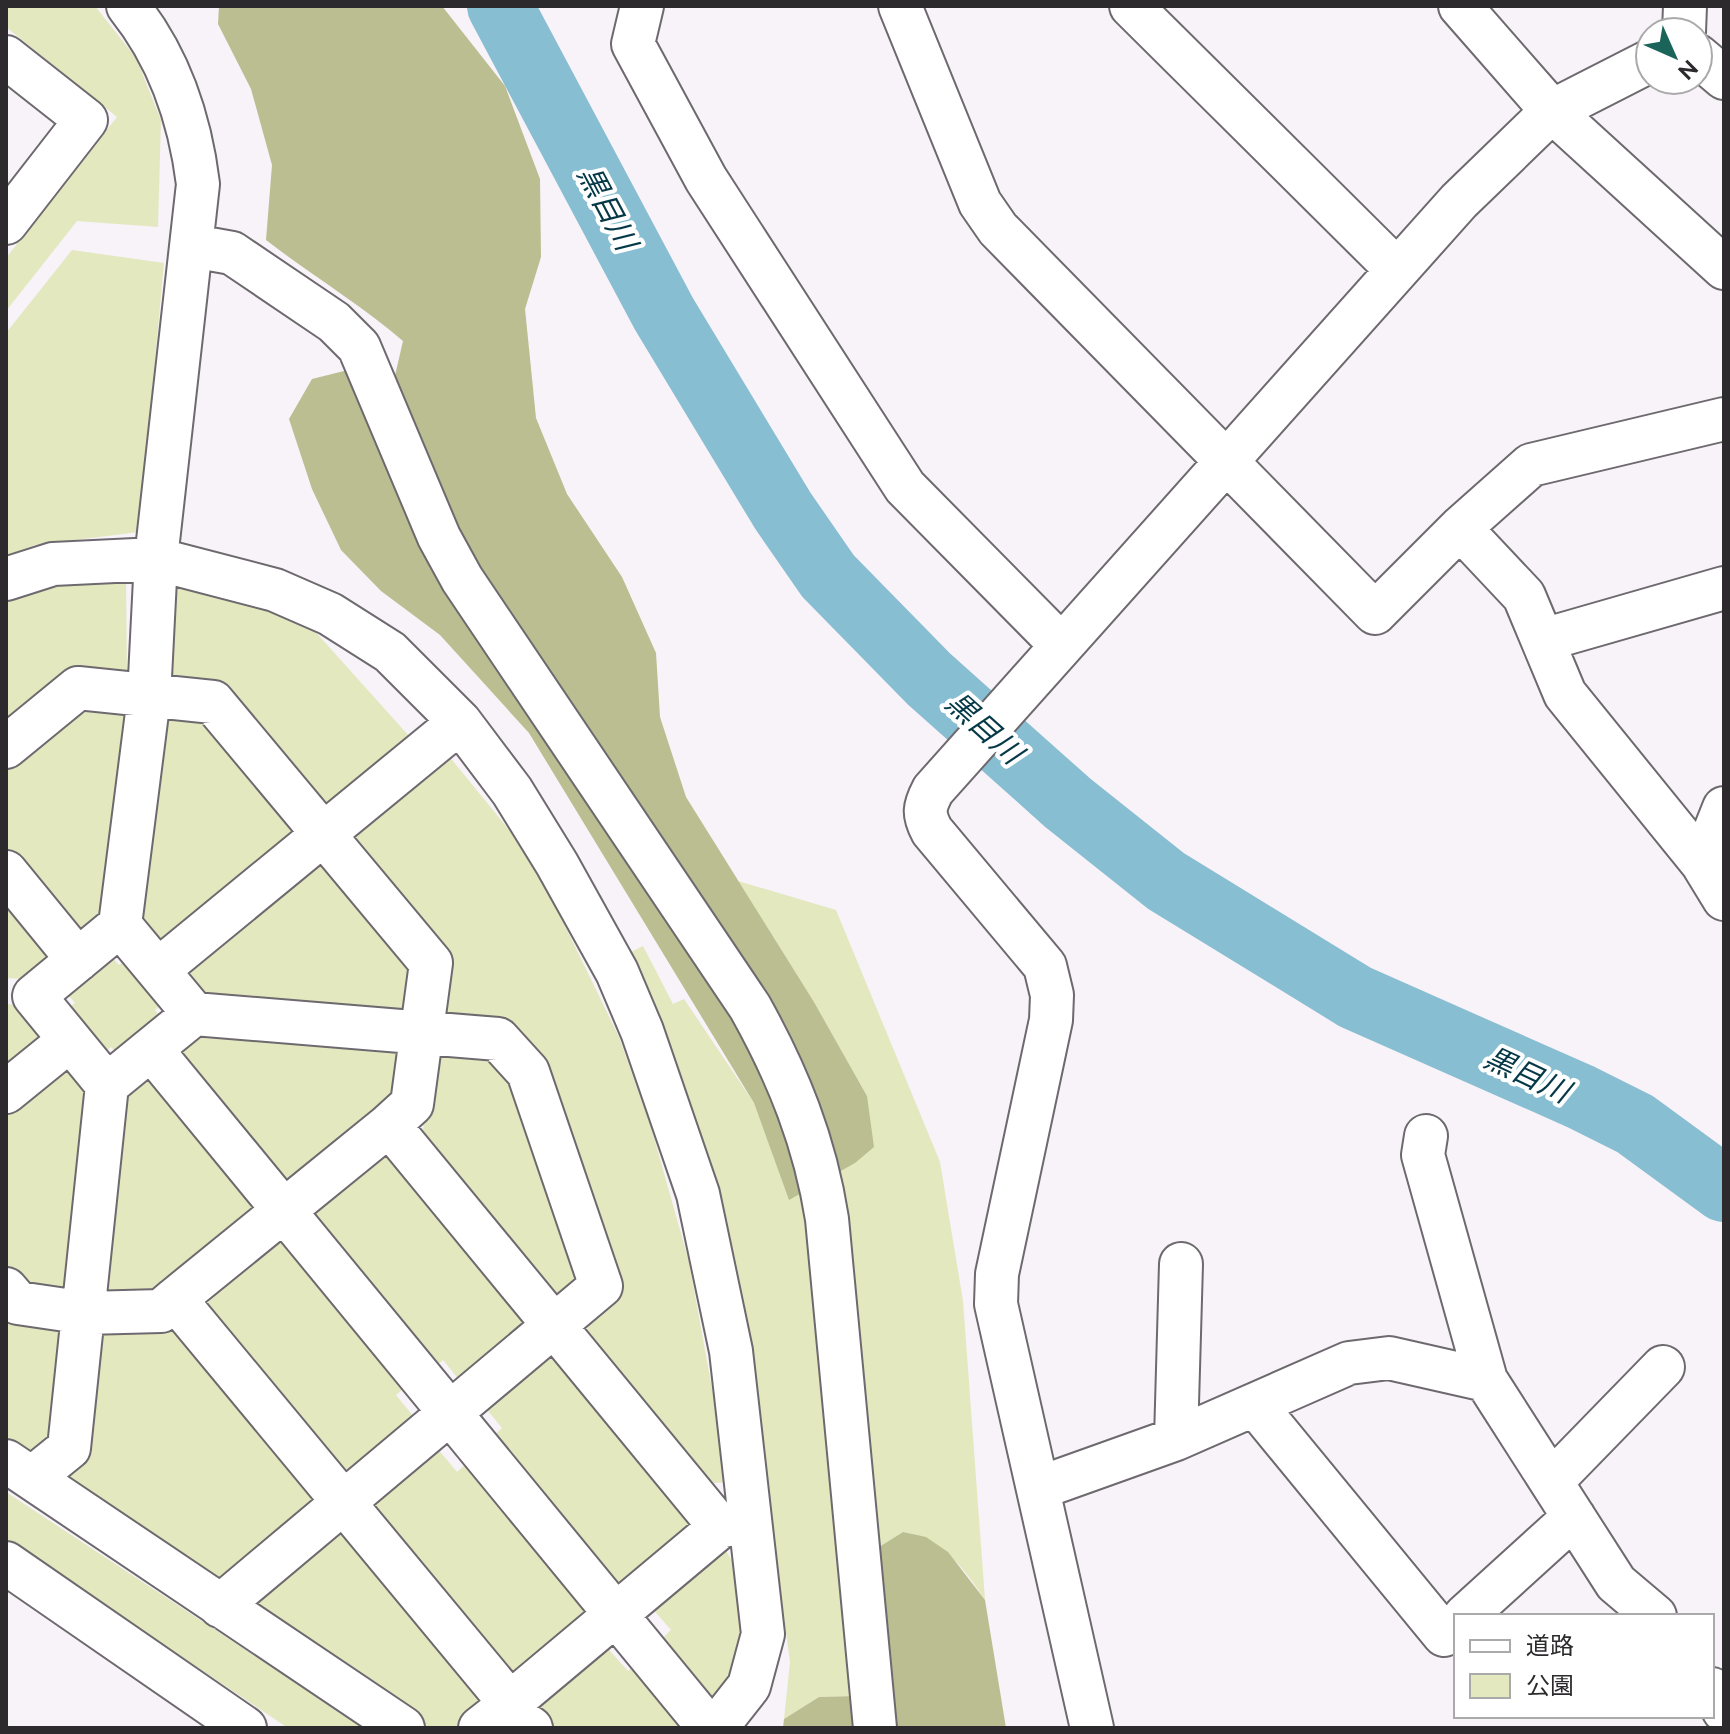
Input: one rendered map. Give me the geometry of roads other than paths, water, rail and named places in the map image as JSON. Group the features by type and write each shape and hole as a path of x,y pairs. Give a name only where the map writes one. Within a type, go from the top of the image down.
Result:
{"street":[{"path":"19,1470 69,1448 86,1313 107,1085 70,1040 20,995 78,960 120,925 149,697 156,559 198,184 193,147 165,66 144,26 128,6"},
{"path":"642,6 633,44 706,179 905,487 1055,651"},
{"path":"900,6 988,217 1375,613 1460,528 1531,465 1724,419"},
{"path":"1131,6 1397,270"},
{"path":"1460,6 1552,111 1724,268"},
{"path":"6,57 86,120 6,223"},
{"path":"1092,1728 1039,1488 1005,1357 996,1304 997,1274 1051,1020 1050,978 1014,924 932,831 924,817 924,806 933,790 1055,651 1459,201 1552,111 1634,69"},
{"path":"193,246 232,253 334,322 359,347 439,537 462,579 750,1007 789,1081 820,1174 827,1219 875,1728"},
{"path":"1460,528 1524,596 1565,694 1702,863 1724,899"},
{"path":"6,579 53,564 156,559 275,590 330,614 390,652 460,722 512,791 617,972 642,1031 698,1194 731,1351 734,1523 763,1634 749,1686 716,1728"},
{"path":"1543,640 1724,588"},
{"path":"6,747 78,688 213,702 431,963 424,1033 412,1104 161,1311 86,1313 18,1303 6,1289"},
{"path":"158,970 460,722"},
{"path":"1702,863 1724,808"},
{"path":"6,872 78,960"},
{"path":"120,925 194,1014"},
{"path":"107,1085 194,1014 498,1039 528,1072 601,1286 342,1500 220,1606"},
{"path":"6,1092 70,1040"},
{"path":"151,1049 709,1728"},
{"path":"389,1125 555,1325 734,1523"},
{"path":"1426,1136 1423,1155 1486,1380 1536,1461 1553,1480 1616,1583 1653,1614"},
{"path":"1176,1439 1181,1264"},
{"path":"175,1299 342,1500 508,1718 617,1616 734,1523"},
{"path":"1039,1488 1176,1439 1349,1363 1389,1358 1486,1380"},
{"path":"1553,1480 1663,1367"},
{"path":"1255,1405 1444,1635 1454,1627"},
{"path":"19,1470 403,1728"},
{"path":"1467,1614 1574,1517"},
{"path":"6,1563 245,1728"},
{"path":"1714,1693 1724,1711"}],"waterway":[{"name":"黒目川","path":"500,6 664,314 783,511 828,576 929,679 1068,803 1166,881 1355,997 1635,1124 1724,1189"}]}
